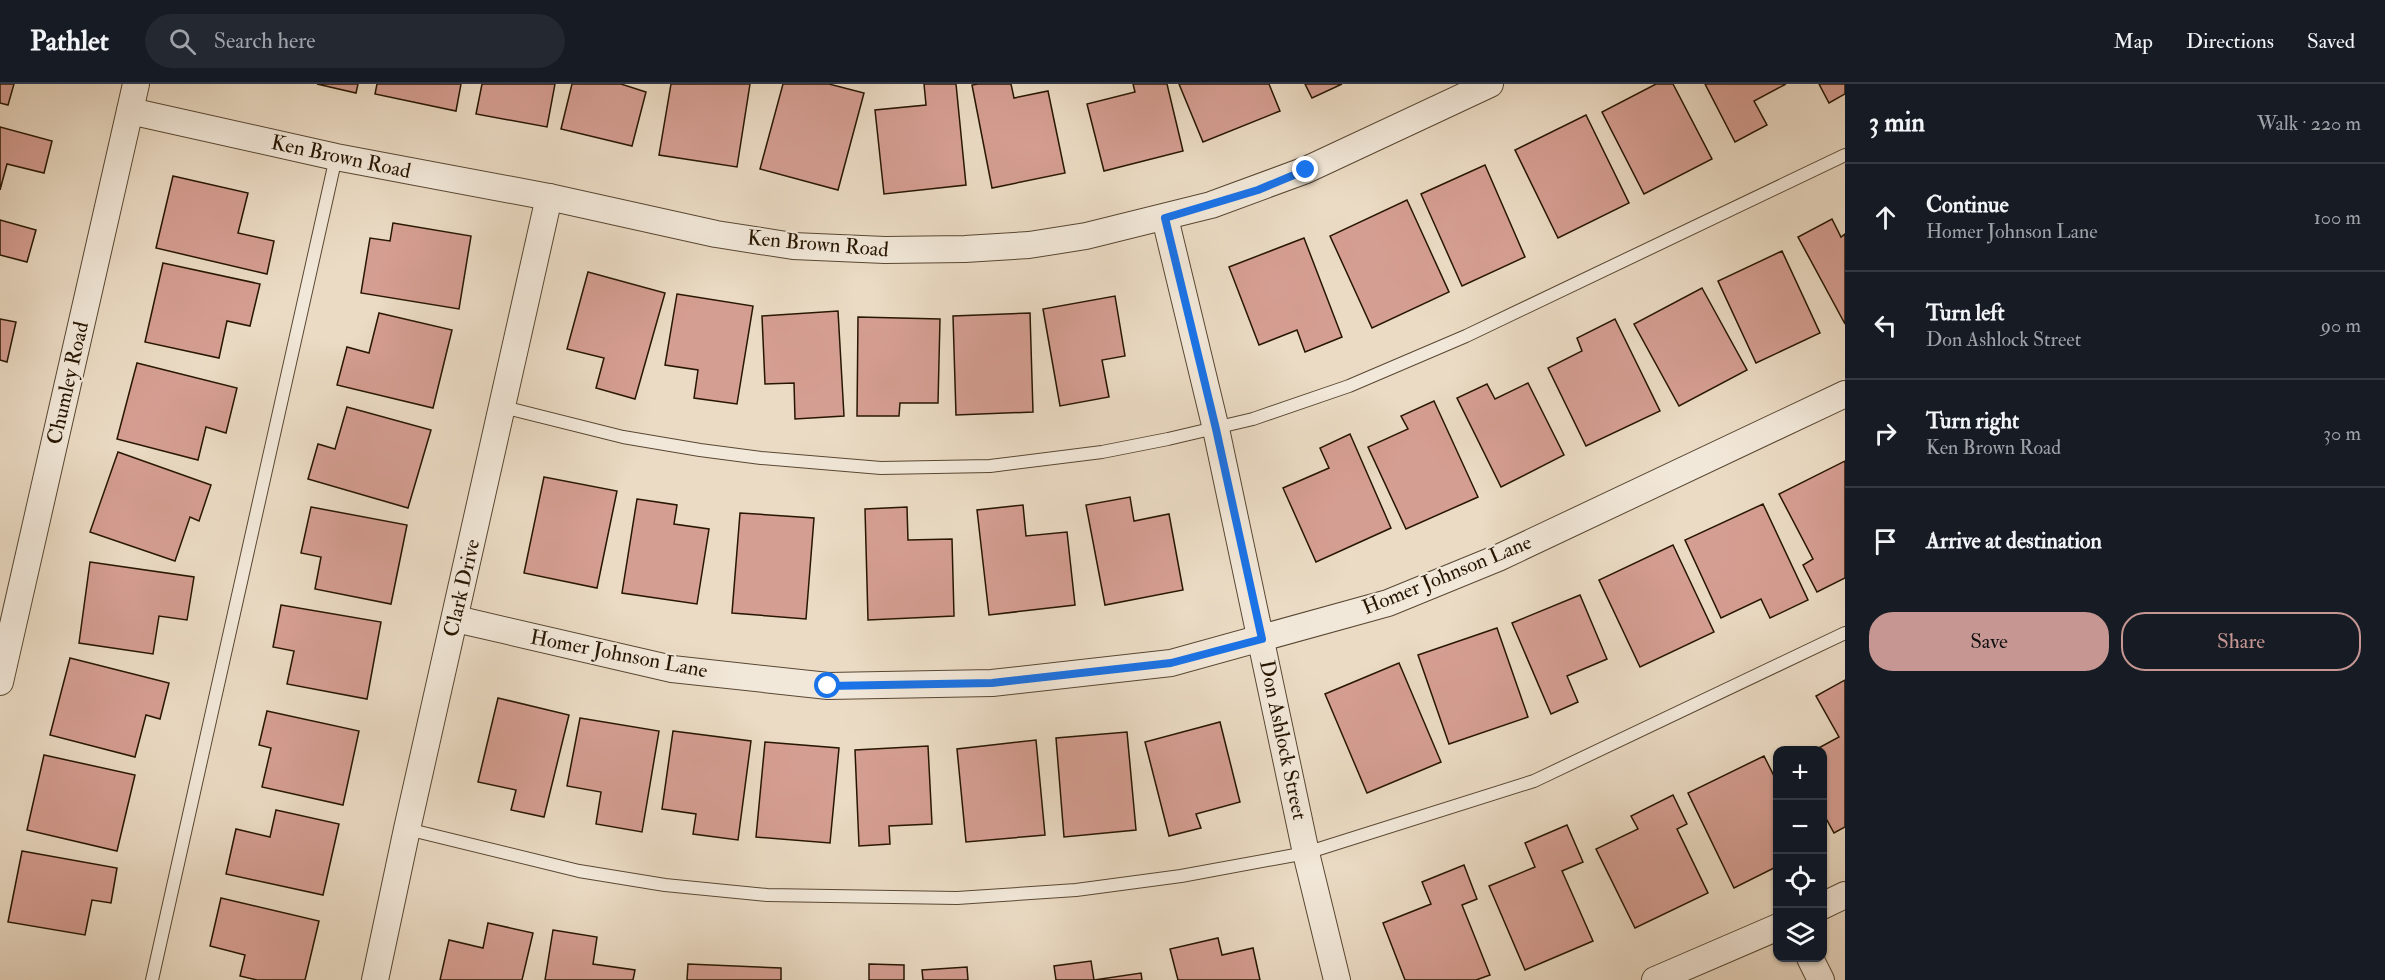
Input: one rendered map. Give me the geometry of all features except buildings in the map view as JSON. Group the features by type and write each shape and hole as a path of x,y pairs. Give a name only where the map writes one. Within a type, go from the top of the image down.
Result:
{"street":[{"name":"Chumley Road","path":"0,682 11,578 136,84"},
{"name":"Ken Brown Road","path":"130,111 336,157 549,197 716,234 793,246 885,250 965,249 1029,245 1086,236 1165,218 1258,190 1490,84"},
{"name":"Clark Drive","path":"375,980 549,197"},
{"name":"Don Ashlock Street","path":"1165,218 1216,429 1306,853 1337,980"},
{"name":"Homer Johnson Lane","path":"456,619 672,669 828,686 992,683 1171,663 1388,603 1498,558 1845,394"},
{"path":"1827,904 1845,895"},
{"path":"1655,980 1773,929"},
{"path":"1812,962 1821,980"}],"lane":[{"path":"502,407 623,437 700,450 761,458 881,468 990,466 1101,452 1216,429 1253,419 1349,386 1466,336 1845,155"},
{"path":"152,980 336,157"},
{"path":"407,829 579,872 654,884 767,895 957,898 1076,890 1181,876 1306,853 1534,781 1845,633"}],"route":[{"path":"828,686 992,683 1171,663 1262,639 1216,429 1165,218 1258,190 1306,170"}]}
